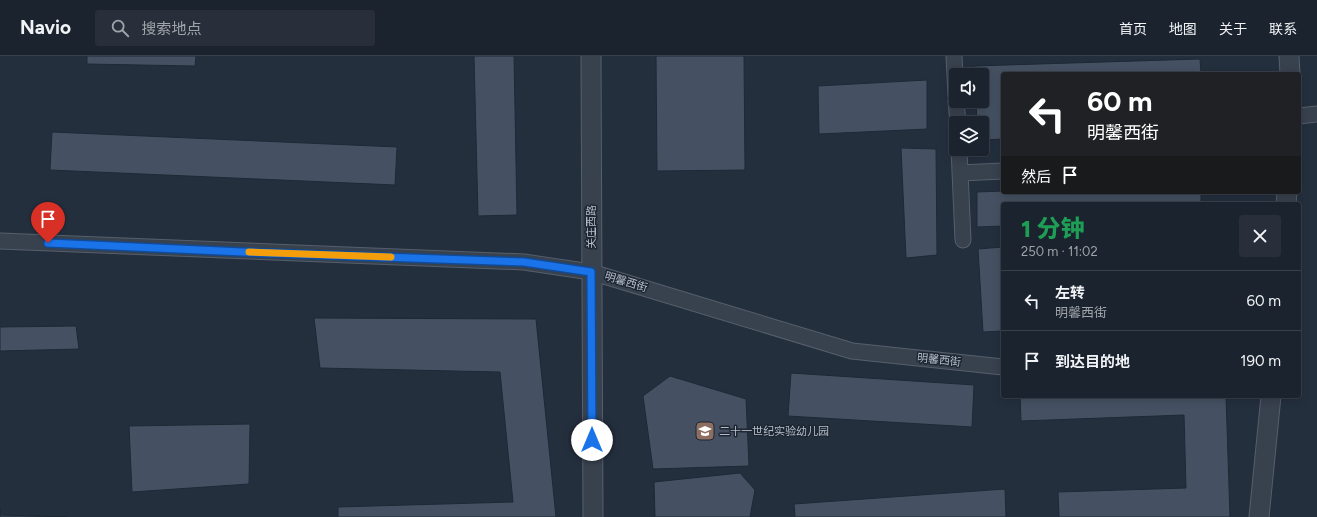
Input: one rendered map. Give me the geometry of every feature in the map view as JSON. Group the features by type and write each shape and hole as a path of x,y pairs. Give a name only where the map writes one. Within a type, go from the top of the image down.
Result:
{"street":[{"name":"关庄西路","path":"591,56 593,517"},
{"path":"954,56 955,68"},
{"path":"1289,56 1290,72"},
{"path":"1301,116 1317,114"},
{"path":"959,156 962,240"},
{"path":"960,173 1001,171"},
{"name":"明馨西街","path":"0,241 524,262 591,272 852,351 1001,367"},
{"path":"1259,517 1271,398"}],"building":[{"path":"87,56 196,56 195,66 87,64"},
{"path":"474,56 514,56 517,215 478,216"},
{"path":"656,56 744,56 745,170 657,171"},
{"path":"1200,59 1201,72 1001,72 1001,139 989,140 989,116 977,116 976,108 989,108 989,68 974,68 974,66"},
{"path":"927,80 927,129 819,134 818,86"},
{"path":"52,132 397,147 395,185 50,170"},
{"path":"901,148 936,149 937,255 906,258"},
{"path":"1001,191 1001,194 1201,194 1201,202 1001,202 1001,226 977,227 977,192"},
{"path":"1001,247 1001,331 983,332 978,249"},
{"path":"314,318 536,319 556,517 338,517 338,507 513,502 500,372 320,368"},
{"path":"76,326 79,349 0,351 0,327"},
{"path":"791,373 974,385 972,427 788,416"},
{"path":"670,376 746,399 749,466 653,469 643,396"},
{"path":"1020,398 1226,398 1230,517 1059,517 1058,492 1186,488 1184,415 1021,421"},
{"path":"250,424 249,484 132,492 129,426"},
{"path":"740,473 755,490 750,517 655,517 654,482"},
{"path":"1005,489 1006,517 795,517 794,504"},
{"path":"0,515 67,517 0,517"}],"slow traffic":[{"path":"249,252 391,257"}],"place":[{"name":"二十一世纪实验幼儿园","path":"705,431"}],"route":[{"path":"48,243 243,252 524,262 591,272 592,440"}]}
